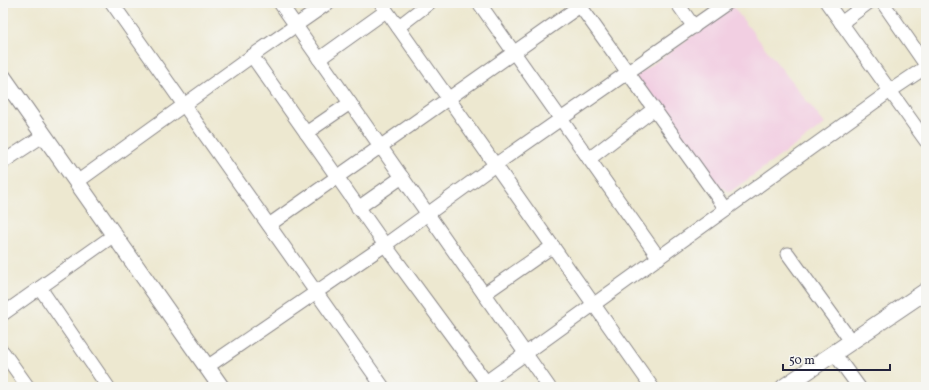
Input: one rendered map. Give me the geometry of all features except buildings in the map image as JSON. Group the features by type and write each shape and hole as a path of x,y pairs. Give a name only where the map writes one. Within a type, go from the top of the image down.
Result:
{"street":[{"path":"112,3 383,387"},
{"path":"280,3 549,387"},
{"path":"77,182 184,104 328,3"},
{"path":"398,27 429,3"},
{"path":"479,3 659,258"},
{"path":"677,3 694,27"},
{"path":"207,367 385,245 495,165 727,3"},
{"path":"827,3 926,141"},
{"path":"841,23 868,3"},
{"path":"252,56 482,384 926,66 883,3"},
{"path":"269,225 581,4 654,110 726,209"},
{"path":"319,59 384,7 652,387"},
{"path":"3,76 221,387"},
{"path":"306,133 350,102"},
{"path":"589,159 654,110"},
{"path":"3,162 44,135"},
{"path":"358,208 402,177"},
{"path":"3,314 114,235"},
{"path":"484,294 553,246"},
{"path":"788,254 851,342"},
{"path":"40,288 108,387"},
{"path":"784,387 926,291"},
{"path":"3,352 28,387"},
{"path":"834,353 860,387"}],"shaded area":[{"path":"733,7 825,124 730,192 714,184 635,77"}]}
